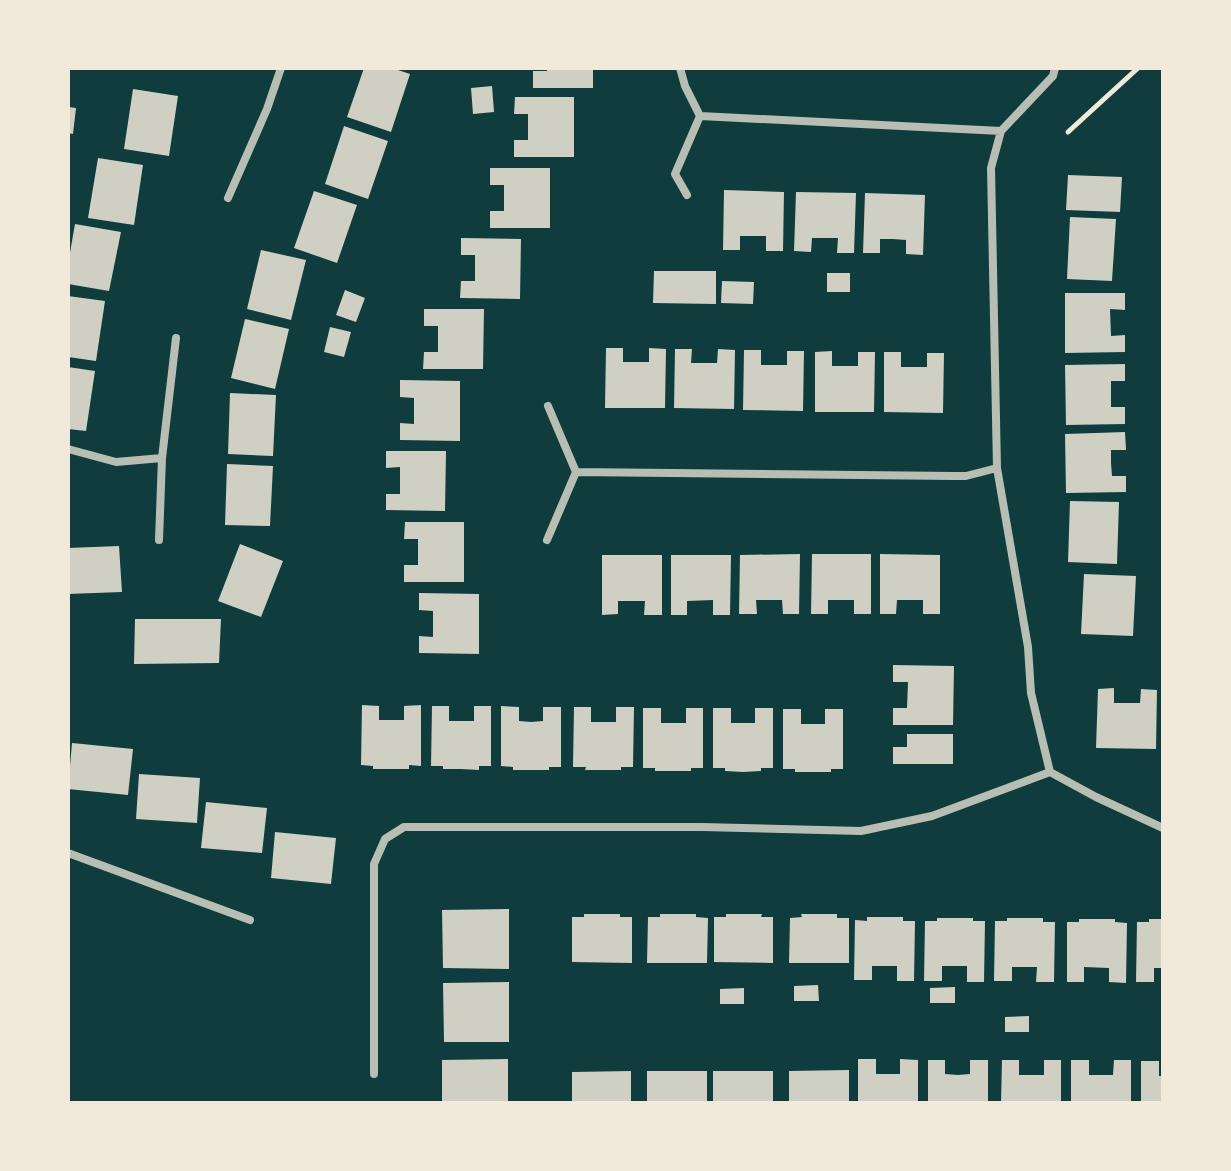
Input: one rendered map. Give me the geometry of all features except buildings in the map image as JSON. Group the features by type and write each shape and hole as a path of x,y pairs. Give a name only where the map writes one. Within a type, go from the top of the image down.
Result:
{"street":[{"path":"228,198 267,109 281,68"},
{"path":"680,68 700,116 675,174 687,195"},
{"path":"1055,68 1053,76 1001,131 991,168 997,468 1028,647 1031,693 1050,772 1163,828"},
{"path":"700,116 1001,131"},
{"path":"159,540 162,458 176,338"},
{"path":"547,540 576,472 548,406"},
{"path":"68,449 116,462 162,458"},
{"path":"576,472 966,476 997,468"},
{"path":"374,1074 374,864 385,839 404,827 702,827 861,831 932,816 1050,772"},
{"path":"68,853 250,920"}],"path":[{"path":"1068,132 1138,68"}]}
